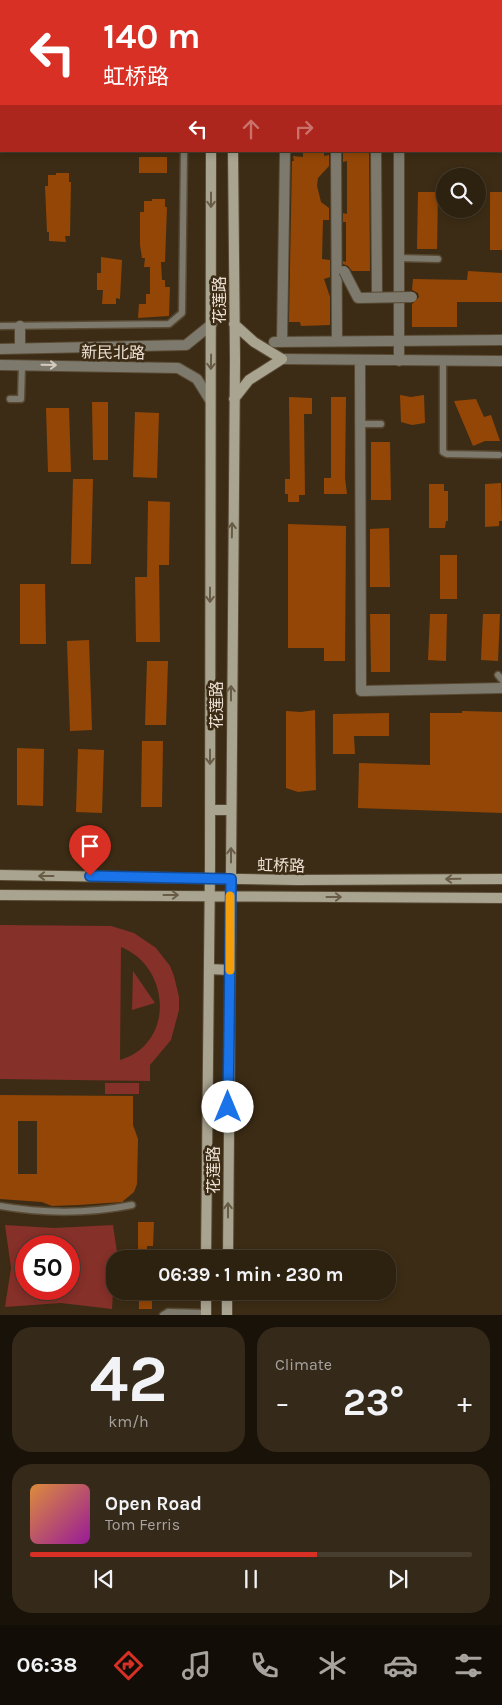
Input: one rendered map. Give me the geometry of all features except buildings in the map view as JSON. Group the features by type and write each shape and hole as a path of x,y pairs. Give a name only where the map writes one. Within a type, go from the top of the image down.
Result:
{"main road":[{"name":"花莲路","path":"206,1250 210,896 211,152"},
{"name":"花莲路","path":"228,1250 234,399 233,152"},
{"path":"234,324 254,342 282,359 249,380 234,399"},
{"path":"210,810 231,810"},
{"name":"虹桥路","path":"0,875 297,880 502,879"},
{"path":"143,895 144,876"},
{"path":"296,897 297,880"},
{"name":"虹桥路","path":"0,895 502,898"},
{"path":"209,970 230,970"},
{"path":"206,1300 206,1314"},
{"path":"227,1300 227,1315"}],"street":[{"path":"285,152 278,342 502,340"},
{"path":"336,152 337,341"},
{"path":"376,152 378,290"},
{"path":"399,152 399,361"},
{"path":"344,271 358,298 412,297"},
{"name":"新民北路","path":"0,349 186,345 212,324"},
{"path":"20,326 20,348"},
{"path":"282,359 502,361"},
{"path":"360,360 361,691 502,688"},
{"name":"新民北路","path":"0,365 178,368 197,379 210,400"}],"lane":[{"path":"0,326 169,324 182,313 184,152"},
{"path":"399,258 438,259"},
{"path":"443,361 443,452 447,454 499,455"},
{"path":"10,399 21,400 22,365"},
{"path":"360,424 381,424"},
{"path":"0,1206 30,1211 67,1213 132,1205"},
{"path":"163,1315 166,1312 206,1314"}],"shaded area":[{"path":"0,925 111,926 134,933 156,948 170,966 179,997 179,1010 171,1040 150,1065 150,1081 0,1079","holes":["121,947 138,957 150,971 157,987 160,1005 158,1022 150,1038 138,1051 120,1060"]},
{"path":"133,971 155,1003 132,1010"},
{"path":"105,1083 139,1083 139,1094 105,1094"},
{"path":"5,1225 54,1228 113,1225 117,1250 106,1250 106,1300 113,1300 112,1309 61,1303 5,1307 11,1268"}],"slow traffic":[{"path":"230,896 230,970"}],"route":[{"path":"90,876 231,879 228,1107"}]}
